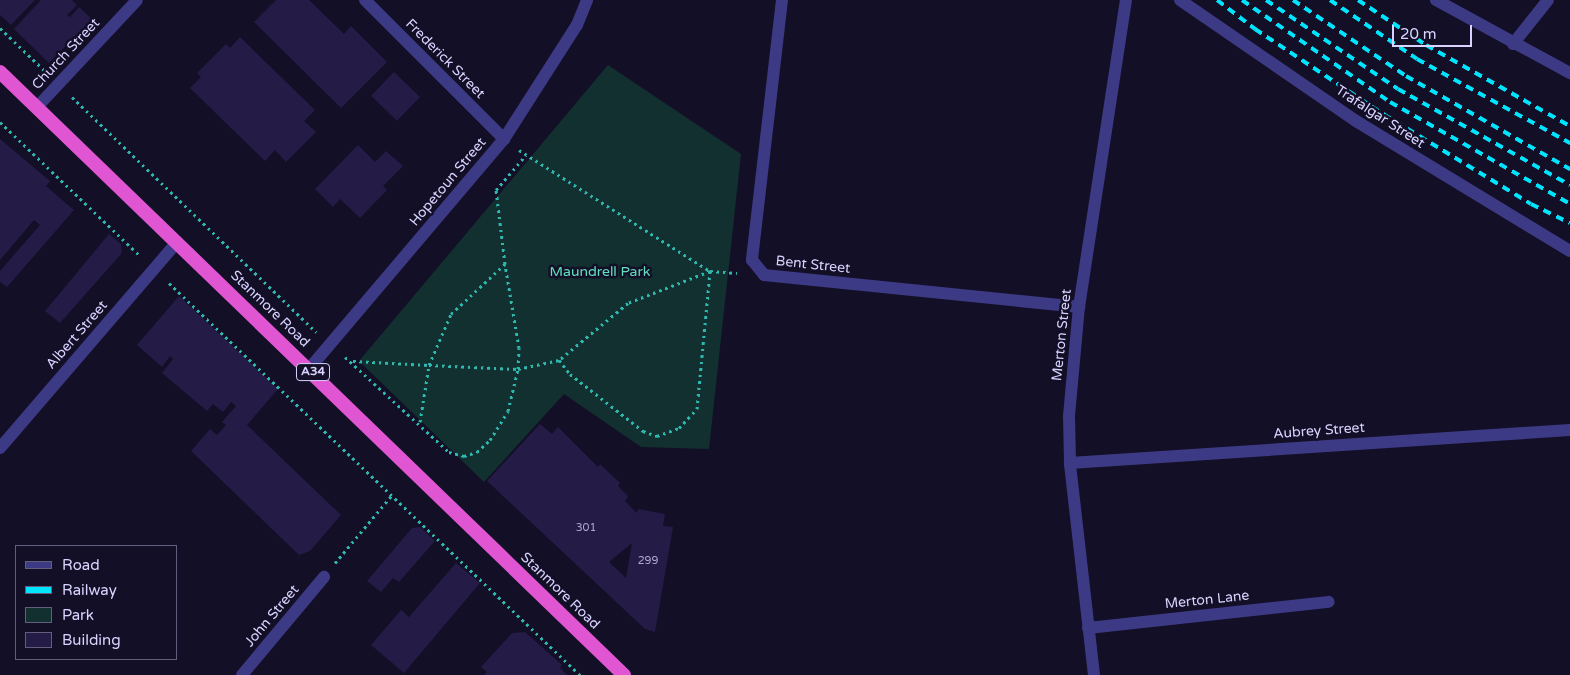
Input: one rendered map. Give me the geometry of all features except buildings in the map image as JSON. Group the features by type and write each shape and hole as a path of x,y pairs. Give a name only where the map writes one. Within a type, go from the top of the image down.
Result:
{"highway":[{"name":"Stanmore Road","path":"0,72 310,369 624,675"}],"street":[{"name":"Church Street","path":"37,106 137,0"},
{"name":"Frederick Street","path":"365,0 504,139"},
{"name":"Hopetoun Street","path":"310,369 504,139 577,24 587,0"},
{"name":"Bent Street","path":"782,0 752,260 764,275 1079,307"},
{"name":"Merton Street","path":"1094,675 1070,463 1069,416 1079,307 1126,0"},
{"name":"Trafalgar Street","path":"1180,0 1356,121 1570,251"},
{"path":"1436,0 1513,44 1570,73"},
{"path":"1513,44 1548,0"},
{"name":"Albert Street","path":"0,448 177,242"},
{"name":"Aubrey Street","path":"1070,463 1570,430"},
{"name":"John Street","path":"242,675 324,577"},
{"name":"Merton Lane","path":"1088,628 1328,602"}],"path":[{"path":"0,28 330,345 352,362 420,423 449,452 464,456 477,452 490,440 508,411 518,369 519,348 505,264 496,190 526,155"},
{"path":"0,122 393,494 580,675"},
{"path":"504,139 526,155 710,271"},
{"path":"420,423 429,365 451,314 505,264"},
{"path":"559,360 570,374 643,431 657,436 679,428 697,409 710,271"},
{"path":"352,362 518,369 559,360 628,303 710,271 764,275"},
{"path":"324,577 393,494"}],"green space":[{"name":"Maundrell Park","path":"608,65 741,154 709,449 641,447 564,394 484,482 359,361"}],"railway":[{"path":"1217,0 1255,29 1383,114 1531,204 1570,223"},
{"path":"1242,0 1390,102 1570,204"},
{"path":"1266,0 1398,89 1570,185"},
{"path":"1293,0 1406,76 1570,169"},
{"path":"1330,0 1417,59 1570,143"},
{"path":"1358,0 1426,45 1570,126"}]}
